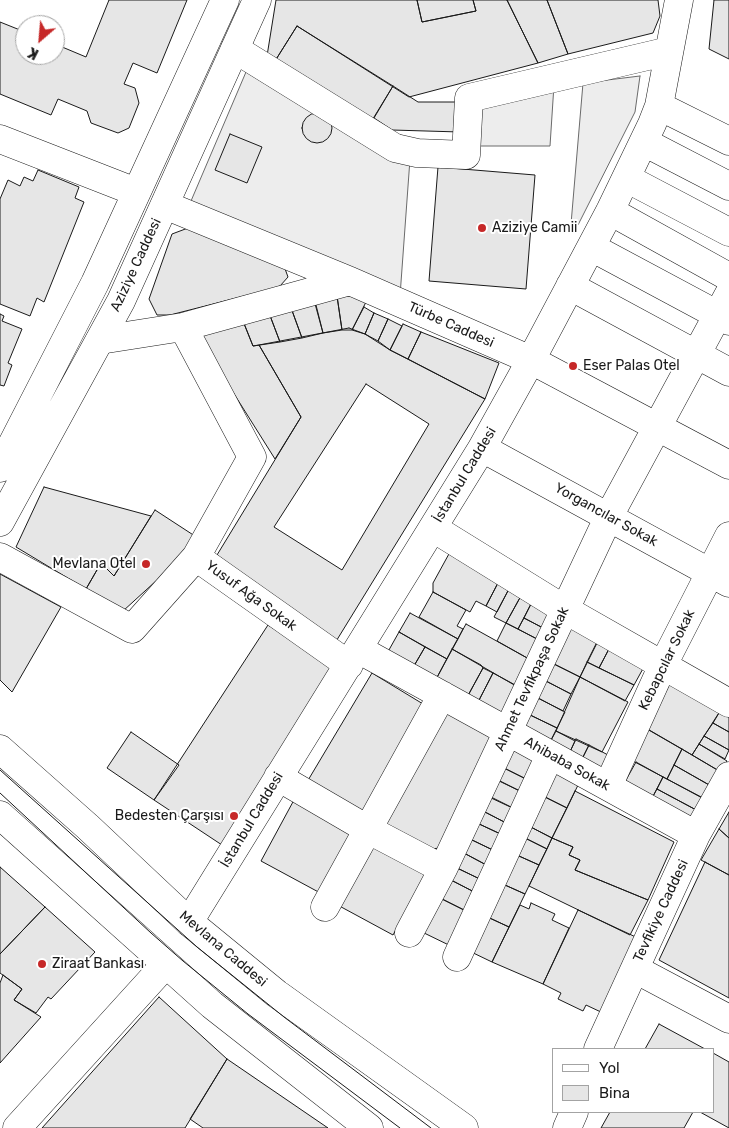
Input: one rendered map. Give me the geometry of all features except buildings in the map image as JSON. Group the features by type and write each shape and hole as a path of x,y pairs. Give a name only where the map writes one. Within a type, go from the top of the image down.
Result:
{"street":[{"path":"0,468 68,338 224,0"},
{"name":"Aziziye Caddesi","path":"0,522 125,292 257,0"},
{"name":"İstanbul Caddesi","path":"189,922 482,448 531,360 610,211 644,142 659,106 679,0"},
{"path":"235,49 395,148 417,153 466,155 469,98 669,51"},
{"path":"659,106 729,142"},
{"path":"0,139 136,192"},
{"path":"644,142 729,186"},
{"path":"626,178 729,232"},
{"name":"Türbe Caddesi","path":"165,205 350,281 531,360 729,465"},
{"path":"610,211 729,277"},
{"path":"591,246 725,310"},
{"path":"100,340 183,327 350,281"},
{"path":"570,286 729,372"},
{"name":"Ahmet Tevfikpaşa Sokak","path":"410,933 443,869 609,516 656,425 696,354 725,310"},
{"name":"Yusuf Ağa Sokak","path":"183,327 252,458 196,557 353,657"},
{"name":"Yorgancılar Sokak","path":"482,448 719,578"},
{"path":"433,528 564,609 729,703"},
{"name":"Kebapcılar Sokak","path":"608,786 663,666 719,578 729,536"},
{"path":"0,557 132,629 196,557"},
{"name":"Ahibaba Sokak","path":"353,657 442,696 696,835"},
{"path":"325,907 442,696"},
{"name":"Mevlana Caddesi","path":"0,749 88,827 189,922 276,994 464,1128"},
{"path":"458,957 550,755"},
{"name":"Tevfikiye Caddesi","path":"598,1048 696,835 729,776"},
{"path":"278,777 369,830 443,869"},
{"path":"0,815 165,965 248,1036 369,1128"},
{"path":"17,1128 165,965"},
{"path":"635,969 729,1019"},
{"path":"568,1128 574,1113"}],"shaded area":[{"path":"249,65 410,159 400,296 188,208"},
{"path":"640,76 635,112 578,225 571,224 583,83"},
{"path":"554,85 550,146 473,146 474,101"}],"tram line":[{"path":"0,770 197,947 284,1017 431,1128"},
{"path":"0,793 183,961 248,1014 400,1128"}],"place":[{"name":"Aziziye Camii","path":"482,228"},
{"name":"Eser Palas Otel","path":"573,366"},
{"name":"Mevlana Otel","path":"146,564"},
{"name":"Bedesten Çarşısı","path":"234,816"},
{"name":"Ziraat Bankası","path":"42,964"}]}
